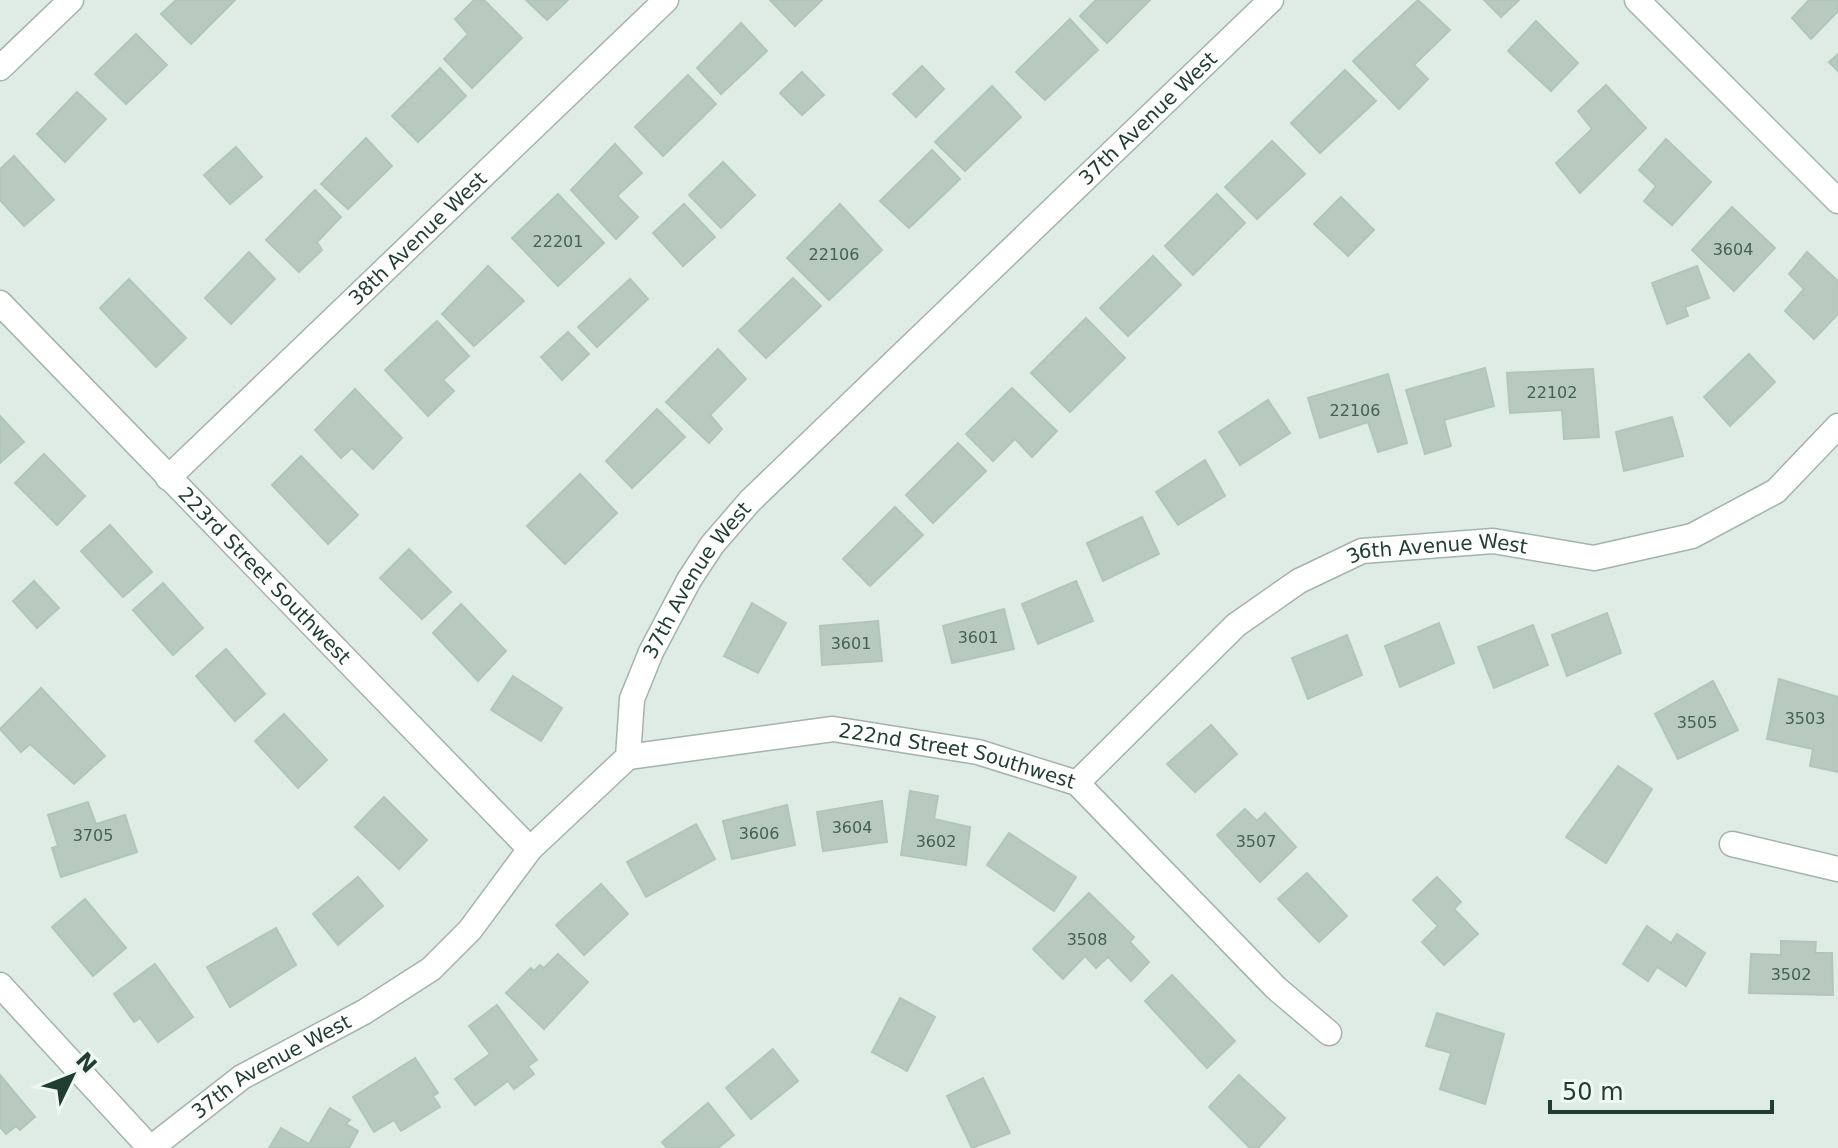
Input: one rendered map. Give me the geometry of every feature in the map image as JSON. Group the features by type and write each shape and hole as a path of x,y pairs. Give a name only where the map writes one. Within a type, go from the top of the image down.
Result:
{"street":[{"path":"0,68 71,0"},
{"name":"38th Avenue West","path":"168,478 666,0"},
{"name":"37th Avenue West","path":"151,1148 242,1077 364,1012 431,969 470,930 530,849 628,757 632,699 682,592 712,545 750,501 1271,0"},
{"path":"1637,0 1838,201"},
{"name":"223rd Street Southwest","path":"0,303 530,849"},
{"name":"36th Avenue West","path":"1077,783 1236,625 1299,581 1362,551 1493,541 1594,558 1692,536 1776,491 1838,426"},
{"name":"222nd Street Southwest","path":"628,757 833,729 978,752 1077,783 1276,988 1329,1033"},
{"path":"1732,844 1838,869"},
{"path":"0,985 151,1148"}],"building":[{"path":"176,0 235,0 191,44 161,14"},
{"path":"474,0 484,0 522,38 472,88 444,59 468,34 455,19"},
{"path":"526,0 568,0 547,20"},
{"path":"770,0 822,0 795,26"},
{"path":"1096,0 1150,0 1107,43 1080,16"},
{"path":"1418,0 1450,30 1414,65 1428,79 1399,109 1353,61"},
{"path":"1484,0 1519,0 1501,17"},
{"path":"1809,0 1838,0 1838,11 1811,39 1792,18"},
{"path":"1070,19 1098,50 1045,100 1016,72"},
{"path":"1536,21 1578,63 1551,91 1508,51"},
{"path":"741,23 767,51 721,94 697,68"},
{"path":"136,34 167,65 126,104 95,74"},
{"path":"1838,54 1838,71 1829,62"},
{"path":"922,66 944,89 916,117 893,94"},
{"path":"440,68 466,96 418,142 392,116"},
{"path":"1345,70 1376,101 1320,153 1291,123"},
{"path":"802,72 824,95 802,115 780,93"},
{"path":"688,75 716,104 663,156 635,127"},
{"path":"1606,85 1646,128 1580,193 1556,163 1592,129 1578,111"},
{"path":"992,86 1021,117 965,171 935,142"},
{"path":"77,92 106,119 65,162 37,134"},
{"path":"366,138 392,166 348,209 321,184"},
{"path":"1666,139 1711,182 1672,225 1644,201 1656,186 1639,170"},
{"path":"1272,141 1305,174 1257,219 1225,187"},
{"path":"615,144 642,173 617,196 638,217 616,239 571,190"},
{"path":"236,147 262,177 230,204 204,175"},
{"path":"932,150 960,179 909,228 880,201"},
{"path":"14,156 54,200 24,226 0,200 0,169"},
{"path":"723,162 755,195 721,228 689,195"},
{"path":"315,190 341,217 317,242 322,250 299,272 266,240"},
{"path":"558,194 604,243 558,286 512,238"},
{"path":"1217,194 1245,223 1193,275 1165,246"},
{"path":"1341,197 1374,230 1348,256 1314,224"},
{"path":"684,204 715,237 683,266 653,233"},
{"path":"840,204 882,250 829,300 787,258"},
{"path":"1732,207 1775,248 1734,291 1692,250"},
{"path":"249,252 275,279 231,324 205,298"},
{"path":"1807,252 1838,281 1838,314 1814,339 1785,311 1804,289 1789,274"},
{"path":"1153,256 1181,285 1128,336 1100,308"},
{"path":"488,266 524,301 474,346 442,314"},
{"path":"1697,266 1709,298 1685,307 1688,316 1667,324 1652,283"},
{"path":"793,278 821,306 766,358 739,331"},
{"path":"129,279 186,338 156,367 100,308"},
{"path":"630,279 648,299 597,347 578,327"},
{"path":"1086,318 1125,358 1070,412 1031,373"},
{"path":"437,321 469,356 443,380 454,391 428,416 385,370"},
{"path":"568,332 589,354 562,380 541,357"},
{"path":"718,349 746,379 710,415 722,429 709,443 666,402"},
{"path":"1749,354 1775,382 1730,426 1704,397"},
{"path":"1485,368 1494,406 1444,420 1451,446 1425,454 1406,390"},
{"path":"1593,369 1599,437 1564,439 1562,410 1510,413 1507,373"},
{"path":"1388,374 1407,443 1378,452 1368,422 1320,438 1308,398"},
{"path":"1012,388 1057,431 1032,457 1015,439 993,461 966,434"},
{"path":"355,389 402,438 373,469 352,448 341,458 315,430"},
{"path":"1268,400 1290,433 1240,465 1219,432"},
{"path":"657,409 685,437 632,488 606,461"},
{"path":"0,416 24,442 0,463"},
{"path":"1672,417 1683,456 1624,471 1616,432"},
{"path":"958,443 986,471 933,523 906,495"},
{"path":"44,454 85,496 57,525 15,483"},
{"path":"301,456 358,515 328,544 272,485"},
{"path":"1205,460 1225,496 1178,525 1156,492"},
{"path":"580,474 617,513 565,564 527,526"},
{"path":"895,507 923,535 870,586 843,559"},
{"path":"1142,517 1159,554 1103,581 1087,543"},
{"path":"110,525 152,572 123,597 81,551"},
{"path":"409,549 451,592 422,619 380,578"},
{"path":"34,581 59,608 37,628 13,601"},
{"path":"1076,581 1093,621 1038,644 1022,604"},
{"path":"163,583 203,628 173,655 133,610"},
{"path":"752,603 786,623 758,673 724,656"},
{"path":"461,604 506,651 478,681 433,633"},
{"path":"1004,609 1014,649 952,663 943,626"},
{"path":"1607,613 1621,653 1567,676 1552,635"},
{"path":"878,621 882,661 822,665 820,626"},
{"path":"1439,623 1454,663 1400,687 1385,646"},
{"path":"1533,625 1548,665 1494,688 1478,647"},
{"path":"1347,635 1362,675 1308,699 1292,658"},
{"path":"226,649 265,694 235,721 196,676"},
{"path":"513,676 562,708 541,741 491,710"},
{"path":"1779,679 1838,697 1838,772 1810,766 1813,749 1767,739"},
{"path":"1713,681 1738,730 1678,759 1655,714"},
{"path":"41,688 105,756 74,784 30,744 21,752 0,729"},
{"path":"284,714 327,760 298,788 255,741"},
{"path":"1211,725 1237,754 1195,792 1167,764"},
{"path":"1618,766 1652,789 1606,863 1566,837"},
{"path":"910,791 938,796 934,819 970,827 966,865 901,855"},
{"path":"384,797 427,840 399,869 355,827"},
{"path":"882,801 887,842 823,851 817,812"},
{"path":"88,802 96,824 125,815 137,852 61,877 52,848 58,846 48,815"},
{"path":"787,805 795,845 732,859 723,821"},
{"path":"1245,809 1257,821 1265,813 1296,847 1260,882 1217,835"},
{"path":"696,824 715,859 646,897 627,862"},
{"path":"1009,833 1076,877 1054,911 987,865"},
{"path":"1307,873 1347,916 1319,942 1278,899"},
{"path":"358,877 383,906 338,945 313,914"},
{"path":"1437,877 1461,902 1454,909 1478,934 1444,965 1422,942 1438,926 1413,900"},
{"path":"601,884 628,914 584,955 556,925"},
{"path":"1089,893 1134,937 1130,942 1149,962 1131,981 1108,957 1096,968 1085,956 1063,979 1033,949"},
{"path":"85,899 126,948 93,976 52,927"},
{"path":"1647,926 1671,943 1677,934 1705,953 1686,986 1657,967 1648,981 1623,964"},
{"path":"276,928 296,965 230,1007 207,967"},
{"path":"1781,941 1816,942 1815,953 1832,953 1833,995 1749,993 1751,954 1781,955"},
{"path":"558,954 588,982 544,1029 506,993 531,968 534,971 540,965 544,968"},
{"path":"155,964 193,1017 158,1042 140,1018 134,1022 114,994"},
{"path":"1172,975 1235,1041 1207,1068 1145,1001"},
{"path":"900,998 935,1017 907,1071 872,1052"},
{"path":"497,1005 537,1060 528,1066 534,1074 514,1089 508,1081 475,1105 455,1079 490,1054 469,1026"},
{"path":"1437,1013 1504,1034 1485,1104 1440,1089 1451,1053 1426,1046"},
{"path":"773,1049 798,1081 751,1119 726,1088"},
{"path":"415,1058 438,1093 433,1096 440,1107 401,1131 394,1120 374,1132 353,1097"},
{"path":"0,1075 35,1117 20,1130 16,1126 6,1134 0,1127"},
{"path":"1239,1075 1285,1118 1258,1148 1250,1148 1209,1107"},
{"path":"983,1078 1010,1133 972,1148 947,1096"},
{"path":"708,1103 734,1135 718,1148 667,1148 662,1142"},
{"path":"330,1108 350,1120 346,1124 358,1131 349,1148 269,1148 281,1128 309,1144"}]}
